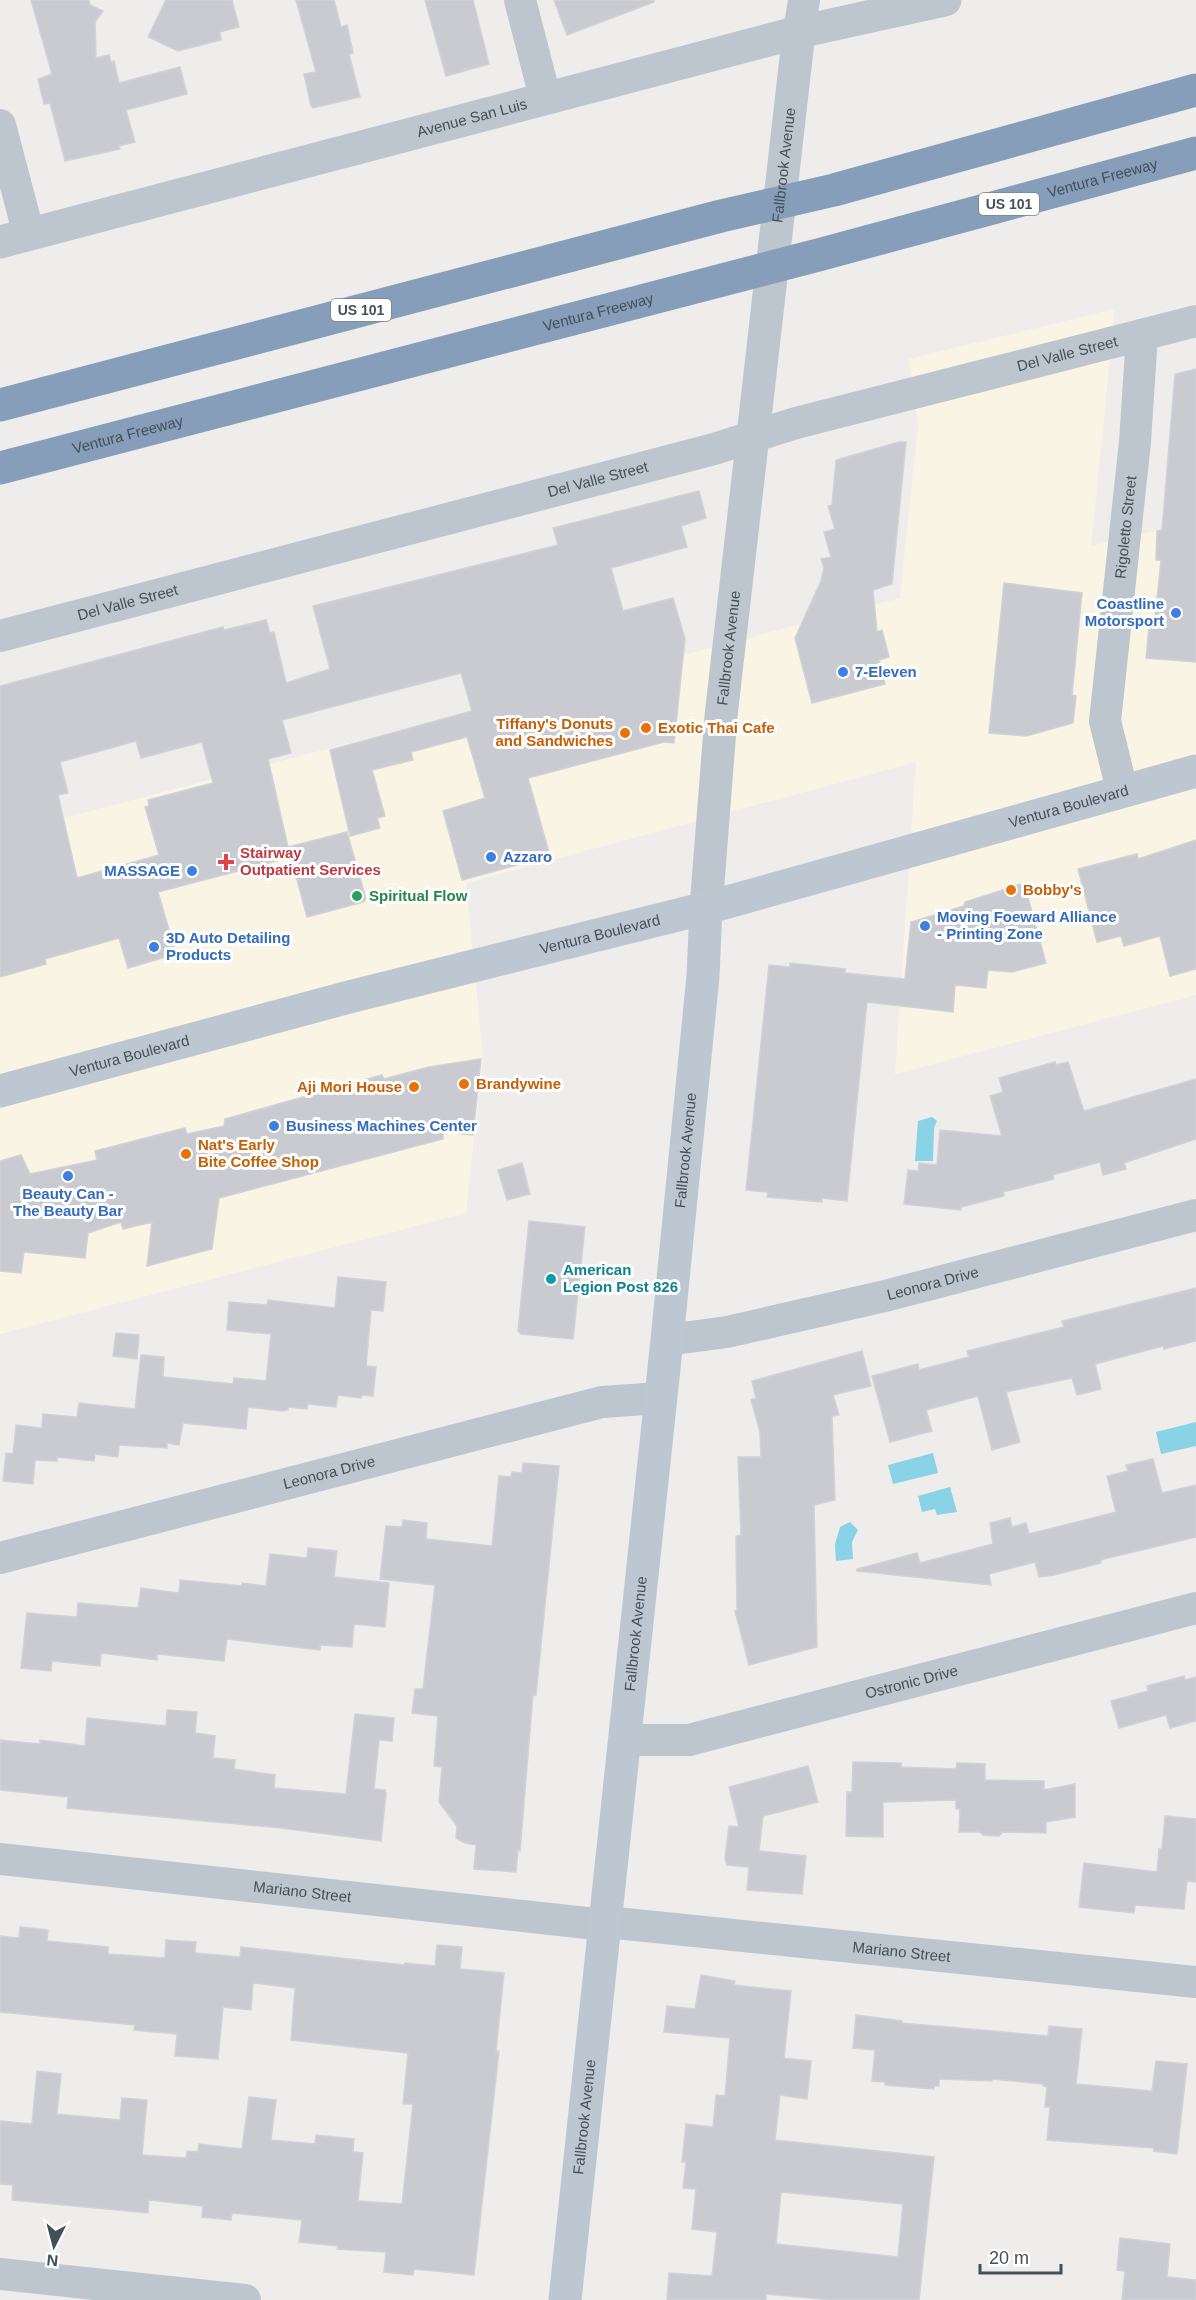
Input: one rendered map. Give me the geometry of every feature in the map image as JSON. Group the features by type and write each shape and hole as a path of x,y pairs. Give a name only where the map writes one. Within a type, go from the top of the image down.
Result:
{"highway":[{"name":"US 101","path":"0,405 722,216 834,190 1196,90"},
{"name":"Ventura Freeway","path":"0,468 822,254 1196,153"}],"main road":[{"name":"Ventura Boulevard","path":"0,1091 353,996 706,909 1196,771"},
{"name":"Fallbrook Avenue","path":"565,2300 667,1340 703,976 706,909"}],"street":[{"path":"519,0 544,97"},
{"name":"Fallbrook Avenue","path":"706,909 721,716 804,0"},
{"name":"Avenue San Luis","path":"14,238 544,97 799,32 945,0"},
{"path":"0,125 14,238"},
{"name":"Del Valle Street","path":"0,636 753,438 796,423 1196,321"},
{"name":"Rigoletto Street","path":"1122,790 1105,721 1135,442 1142,334"},
{"name":"Leonora Drive","path":"667,1340 727,1332 885,1296 1196,1215"},
{"name":"Leonora Drive","path":"0,1558 602,1402 660,1398"},
{"name":"Ostronic Drive","path":"624,1740 689,1740 1196,1608"},
{"name":"Mariano Street","path":"0,1859 606,1924 1196,1982"},
{"path":"0,2274 245,2300"}],"shaded area":[{"path":"1115,309 1091,546 1196,521 1196,995 895,1074 916,762 466,883 483,1056 466,1213 0,1334 0,835 900,598 918,426 909,359"}],"water":[{"path":"932,1117 937,1121 934,1128 933,1161 915,1161 918,1121"},
{"path":"1196,1422 1196,1446 1161,1454 1156,1432"},
{"path":"933,1453 938,1473 893,1484 888,1465"},
{"path":"950,1487 957,1512 937,1515 935,1509 922,1512 918,1496"},
{"path":"850,1522 858,1530 852,1542 853,1559 836,1561 835,1544 840,1527"}],"building":[{"path":"31,0 89,0 90,5 103,11 95,22 96,58 109,55 111,62 114,61 119,83 180,67 187,94 126,110 135,142 119,146 120,149 65,161 50,103 44,104 38,79 52,74"},
{"path":"166,0 232,0 239,27 220,32 221,40 178,51 148,37"},
{"path":"296,0 334,0 341,27 347,25 353,53 349,54 360,97 313,108 311,106 304,74 316,72"},
{"path":"425,0 473,0 489,64 446,76"},
{"path":"554,0 654,0 654,2 567,35"},
{"path":"1196,369 1196,662 1146,658 1149,627 1154,627 1161,560 1156,560 1157,531 1162,530 1175,374"},
{"path":"906,442 892,584 873,590 877,632 882,630 889,657 879,660 885,684 812,703 795,638 821,581 824,567 821,559 831,557 824,532 835,529 828,506 832,505 836,460"},
{"path":"699,491 706,518 681,526 687,547 611,568 623,611 673,598 685,639 674,743 664,742 528,778 550,856 462,880 443,811 485,798 467,737 411,752 413,760 372,770 385,816 377,818 380,828 350,836 330,750 472,711 461,673 282,720 291,753 268,759 288,847 347,832 366,899 363,902 307,917 291,857 158,892 176,954 128,968 119,938 45,959 46,964 0,977 0,686 223,627 224,630 266,620 270,633 274,632 286,683 330,669 313,606 558,545 553,528","holes":["136,741 141,758 202,742 213,783 148,800 149,806 145,807 159,855 77,878 58,795 68,793 60,762"]},
{"path":"1004,583 1082,593 1072,695 1076,696 1073,723 1026,736 989,733"},
{"path":"1196,840 1196,969 1170,976 1160,936 1124,946 1121,936 1097,942 1078,869 1137,854 1138,859"},
{"path":"1024,883 1046,963 1012,972 988,970 986,988 955,985 953,1012 867,1002 847,1201 822,1198 822,1202 767,1197 768,1192 746,1190 769,965 790,967 790,963 845,969 845,973 905,979 911,922 964,906 965,902"},
{"path":"481,1059 473,1135 443,1132 443,1139 219,1198 212,1249 147,1266 152,1222 123,1229 121,1222 88,1233 85,1258 24,1252 21,1273 0,1271 0,1161 21,1155 30,1174 97,1160 95,1151 185,1128 187,1134 224,1126 225,1119 382,1075 384,1079 429,1067"},
{"path":"1055,1062 1056,1065 1068,1062 1084,1111 1196,1079 1196,1139 1124,1163 1126,1169 1103,1175 1100,1162 1053,1175 1054,1179 1003,1192 1004,1196 961,1207 961,1210 904,1204 908,1170 918,1171 919,1163 937,1165 940,1130 1002,1136 990,1096 1003,1092 999,1078"},
{"path":"522,1163 530,1194 507,1200 498,1170"},
{"name":"American Legion Post 826","path":"529,1221 585,1227 573,1339 521,1334 518,1331"},
{"path":"338,1277 386,1282 383,1311 371,1310 366,1366 376,1367 373,1396 362,1395 361,1398 338,1395 336,1407 308,1404 307,1409 288,1407 288,1410 283,1411 248,1407 246,1429 183,1423 179,1445 167,1443 167,1448 119,1445 118,1457 95,1454 94,1461 57,1457 57,1461 35,1460 33,1484 3,1481 6,1453 13,1454 16,1425 42,1428 43,1414 77,1417 79,1403 135,1409 141,1355 164,1357 163,1377 233,1384 234,1378 266,1381 271,1334 227,1330 229,1302 267,1305 268,1300 335,1308"},
{"path":"1196,1288 1196,1341 1164,1349 1163,1346 1095,1364 1101,1389 1077,1395 1072,1378 1006,1392 1020,1442 992,1450 978,1396 926,1410 932,1431 890,1442 872,1376 918,1364 919,1370 969,1357 967,1351 1064,1327 1062,1321"},
{"path":"116,1333 139,1335 137,1359 113,1356"},
{"path":"862,1351 871,1386 833,1395 839,1415 832,1416 835,1500 814,1505 817,1647 749,1665 735,1611 737,1610 736,1536 741,1535 738,1457 761,1457 760,1432 751,1400 756,1398 752,1381"},
{"path":"1153,1459 1162,1493 1196,1485 1196,1537 1100,1560 1101,1563 1054,1575 1039,1577 1035,1562 989,1574 991,1585 857,1571 857,1569 917,1553 920,1563 993,1544 990,1523 1010,1518 1012,1527 1026,1523 1029,1534 1116,1512 1107,1476 1128,1471 1126,1465"},
{"path":"523,1463 559,1466 536,1695 533,1694 520,1851 518,1850 516,1872 474,1869 476,1845 456,1838 457,1826 439,1802 442,1767 434,1766 438,1716 412,1713 415,1689 423,1689 435,1585 380,1579 386,1526 402,1527 403,1520 427,1523 426,1539 492,1546 499,1476 511,1477 512,1472 522,1473"},
{"path":"308,1548 337,1551 334,1577 389,1583 385,1627 354,1624 352,1647 320,1645 320,1650 227,1639 224,1661 157,1654 157,1660 101,1653 100,1666 52,1661 51,1671 21,1668 27,1613 77,1617 78,1603 138,1608 141,1588 179,1593 180,1580 266,1586 270,1554 307,1558"},
{"path":"1184,1676 1185,1680 1196,1677 1196,1721 1170,1728 1166,1715 1119,1728 1111,1701 1148,1691 1147,1686"},
{"path":"167,1710 197,1712 195,1733 215,1736 213,1758 235,1760 234,1769 275,1775 274,1788 346,1794 355,1714 394,1718 392,1741 379,1740 374,1789 385,1790 386,1794 381,1841 281,1828 67,1808 68,1797 0,1790 0,1740 40,1744 40,1740 85,1746 87,1718 166,1726"},
{"path":"853,1762 901,1763 901,1767 956,1769 957,1763 985,1764 985,1780 1044,1781 1044,1790 1075,1784 1075,1817 1046,1822 1046,1833 1002,1832 999,1836 983,1835 980,1832 959,1832 960,1809 956,1809 956,1800 883,1802 883,1837 846,1836 847,1792 852,1792"},
{"path":"808,1766 818,1802 763,1816 759,1851 806,1856 802,1894 747,1890 749,1867 727,1865 725,1858 729,1826 739,1827 729,1787"},
{"path":"1165,1816 1196,1819 1196,1882 1187,1881 1184,1909 1135,1905 1134,1913 1079,1907 1084,1863 1157,1872"},
{"path":"20,1927 48,1930 47,1941 108,1947 108,1954 165,1958 166,1940 196,1942 195,1953 240,1957 241,1947 404,1965 405,1963 435,1966 437,1945 462,1947 460,1969 504,1973 496,2051 499,2051 474,2275 414,2269 413,2275 384,2272 386,2252 337,2249 338,2246 299,2242 302,2220 232,2213 231,2220 202,2217 203,2206 149,2200 148,2213 12,2200 13,2185 0,2184 0,2121 32,2124 37,2071 61,2074 57,2114 120,2120 122,2098 147,2100 142,2155 186,2158 187,2151 198,2152 199,2144 242,2149 249,2097 276,2100 271,2140 315,2144 316,2135 354,2139 353,2152 363,2153 358,2201 402,2204 413,2104 403,2104 408,2053 291,2040 295,1988 253,1983 251,2010 223,2007 218,2059 175,2056 177,2034 134,2030 135,2025 0,2012 0,1936 19,1938"},
{"path":"701,1975 735,1981 734,1985 791,1991 784,2058 811,2061 807,2099 780,2095 775,2140 934,2157 919,2300 832,2300 766,2294 766,2300 667,2300 669,2273 712,2276 717,2232 692,2229 696,2189 683,2188 686,2162 682,2162 686,2124 713,2127 716,2095 725,2096 730,2038 664,2032 667,2006 695,2009","holes":["781,2192 903,2204 898,2257 776,2244"]},
{"path":"856,2015 902,2021 902,2023 1048,2036 1049,2026 1082,2029 1076,2084 1152,2091 1156,2061 1187,2064 1177,2154 1154,2151 1154,2148 1047,2140 1050,2107 1045,2107 1047,2087 1043,2084 992,2079 992,2081 939,2079 939,2086 934,2086 934,2089 885,2085 886,2082 872,2081 875,2050 853,2048"},
{"path":"1120,2238 1170,2244 1167,2277 1196,2280 1196,2300 1122,2300 1125,2271 1117,2270"}],"place":[{"name":"Coastline Motorsport","path":"1176,613"},
{"name":"7-Eleven","path":"843,672"},
{"name":"Exotic Thai Cafe","path":"646,728"},
{"name":"Tiffany's Donuts and Sandwiches","path":"625,733"},
{"name":"Azzaro","path":"491,857"},
{"name":"Stairway Outpatient Services","path":"226,862"},
{"name":"MASSAGE","path":"192,871"},
{"name":"Bobby's","path":"1011,890"},
{"name":"Spiritual Flow","path":"357,896"},
{"name":"Moving Foeward Alliance - Printing Zone","path":"925,926"},
{"name":"3D Auto Detailing Products","path":"154,947"},
{"name":"Brandywine","path":"464,1084"},
{"name":"Aji Mori House","path":"414,1087"},
{"name":"Business Machines Center","path":"274,1126"},
{"name":"Nat's Early Bite Coffee Shop","path":"186,1154"},
{"name":"Beauty Can - The Beauty Bar","path":"68,1176"},
{"name":"American Legion Post 826","path":"551,1279"}]}
